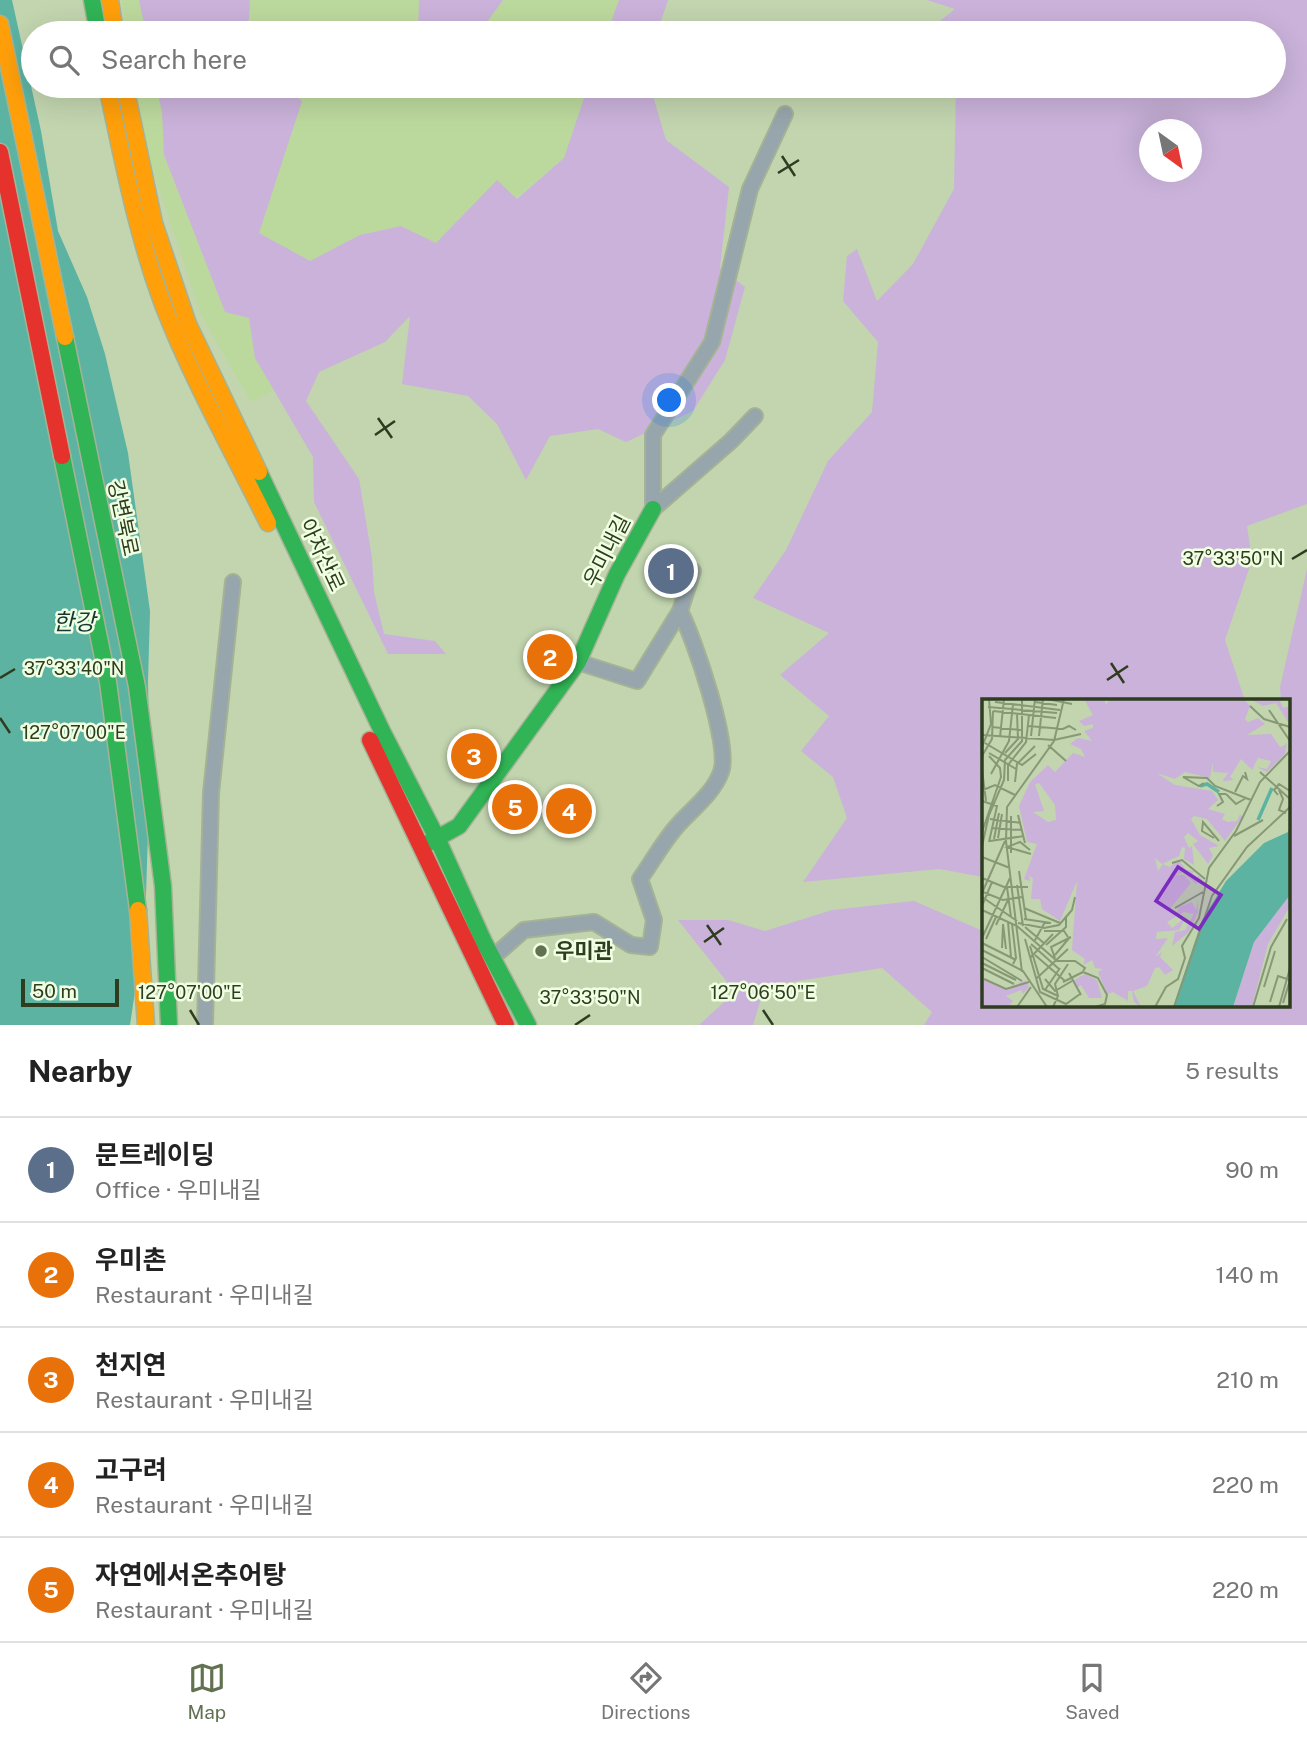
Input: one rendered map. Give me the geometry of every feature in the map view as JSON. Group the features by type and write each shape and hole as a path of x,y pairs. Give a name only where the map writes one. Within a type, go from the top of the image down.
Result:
{"main road":[{"path":"92,0 96,21"},
{"path":"110,0 113,21"},
{"name":"강변북로","path":"0,24 137,687 163,886 169,1025"},
{"name":"아차산로","path":"109,98 144,244 177,339 270,527 506,1025"},
{"name":"아차산로","path":"128,98 154,223 188,324 382,731 438,838 492,958 528,1025"},
{"path":"0,152 108,682 137,891 146,1025"},
{"name":"우미내길","path":"422,847 459,826 578,662 617,573 653,509"}],"street":[{"name":"우미내길","path":"653,509 653,435 712,342 750,189 785,114"},
{"path":"653,509 731,441 755,416"},
{"path":"578,662 637,681 680,611 693,570"},
{"path":"205,1025 211,793 233,582"},
{"path":"492,958 524,930 594,922 631,945 650,947 654,920 640,879 676,827 706,796 722,770 719,724 690,629 680,611"}],"shaded area":[{"path":"122,0 620,0 612,21 125,21"},
{"path":"139,0 250,0 249,21 143,21"},
{"path":"419,0 503,0 488,21 418,21"},
{"path":"619,0 668,0 661,21 611,21"},
{"path":"927,0 1307,0 1307,504 1247,526 1252,560 1225,640 1244,699 982,699 982,877 939,869 803,882 847,818 833,777 801,751 829,716 780,675 829,633 753,598 786,550 828,461 872,412 878,342 843,301 847,256 857,249 877,301 913,264 954,189 956,98 1286,98 1286,21 940,21 955,9"},
{"path":"137,98 586,98 564,158 307,372 251,402 201,315 144,143"},
{"path":"159,98 298,98 302,101 259,233 310,261 360,235 401,226 436,243 497,180 517,199 564,158 584,98 654,98 666,140 729,187 720,268 745,287 725,360 693,411 626,442 598,429 550,436 526,480 497,424 468,396 402,384 410,316 385,342 319,372 306,401 359,479 372,558 374,592 384,634 435,641 446,654 388,654 314,502 313,457 255,358 249,318 225,312 164,155"},
{"path":"1307,569 1307,1025 924,1025 932,1012 882,968 765,986 753,1025 699,1025 735,992 678,920 728,920 765,931 832,910 914,901 982,931 982,1007 1290,1007 1290,699 1281,699 1280,687"}],"water":[{"name":"한강","path":"0,0 12,0 21,41 21,98 34,98 58,231 87,297 105,354 128,453 150,611 150,774 145,924 130,1025 0,1025"}],"traffic: fast":[{"path":"92,0 96,21"},
{"path":"65,337 137,687 163,886 169,1025"},
{"path":"62,456 108,682 138,910"},
{"path":"259,472 382,731 437,838 484,942 528,1025"},
{"path":"423,846 459,826 578,662 617,574 653,509"}],"traffic: slow":[{"path":"110,0 113,21"},
{"path":"0,24 65,337"},
{"path":"110,98 138,225 164,307 200,389 268,523"},
{"path":"128,98 154,223 188,324 259,472"},
{"path":"138,910 146,1025"}],"traffic: jam":[{"path":"0,152 62,456"},
{"path":"370,740 506,1025"}],"place":[{"name":"문트레이딩","path":"671,571"},
{"name":"우미촌","path":"550,657"},
{"name":"천지연","path":"474,756"},
{"name":"자연에서온추어탕","path":"515,807"},
{"name":"고구려","path":"569,811"},
{"name":"우미관","path":"541,951"}]}
